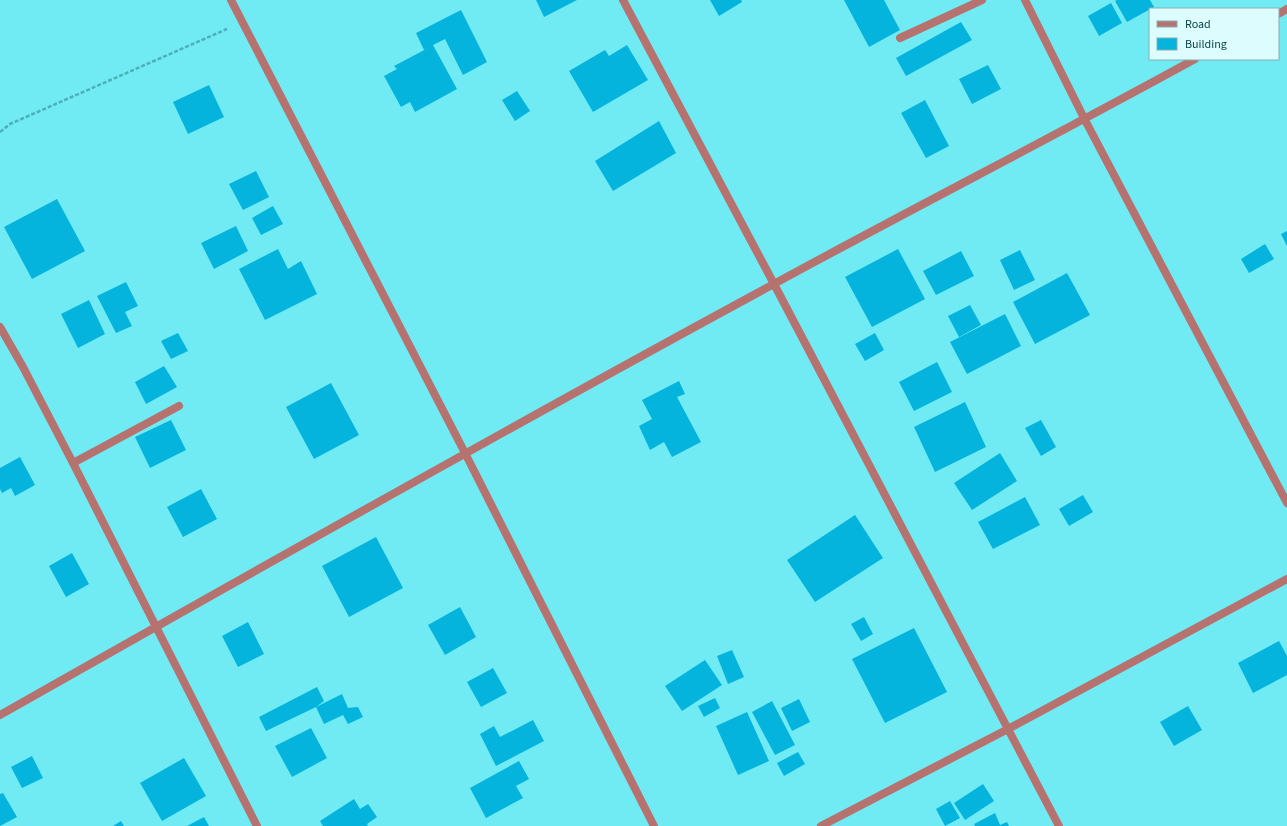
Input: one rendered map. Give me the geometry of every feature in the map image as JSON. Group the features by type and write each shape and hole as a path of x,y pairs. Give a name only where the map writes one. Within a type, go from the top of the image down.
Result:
{"street":[{"path":"231,0 466,453 654,826"},
{"path":"623,0 1059,826"},
{"path":"900,38 982,0"},
{"path":"1025,0 1085,120 1287,503"},
{"path":"0,716 155,627 466,453 774,284 1085,120 1193,60"},
{"path":"0,327 73,463 257,826"},
{"path":"73,463 179,406"},
{"path":"821,826 1008,729 1287,579"}],"path":[{"path":"0,132 10,124 242,22"}],"building":[{"path":"536,0 577,0 544,17"},
{"path":"710,0 741,0 742,2 719,16"},
{"path":"844,0 884,0 900,30 869,47"},
{"path":"1150,0 1154,7 1149,8 1149,10 1127,22 1115,1"},
{"path":"1111,3 1122,23 1099,36 1088,16"},
{"path":"461,10 487,62 463,75 445,39 433,45 457,89 415,112 410,102 401,107 384,76 397,69 394,66 430,47 424,50 416,33"},
{"path":"961,22 972,40 906,76 896,58"},
{"path":"627,45 648,80 593,112 569,71 605,50 609,56"},
{"path":"988,65 1001,89 972,104 959,79"},
{"path":"209,85 224,117 188,134 173,102"},
{"path":"517,91 530,111 515,121 502,100"},
{"path":"925,100 949,146 926,158 901,113"},
{"path":"659,121 676,153 613,191 595,161"},
{"path":"256,171 269,197 243,210 229,184"},
{"path":"57,199 85,251 32,279 4,227"},
{"path":"273,206 283,224 261,235 252,218"},
{"path":"236,226 248,251 214,269 201,243"},
{"path":"1287,231 1287,246 1281,234"},
{"path":"1265,244 1274,259 1249,273 1241,259"},
{"path":"278,249 288,269 301,261 317,294 265,320 239,269"},
{"path":"898,249 925,299 872,327 845,277"},
{"path":"1020,250 1035,280 1014,290 1000,260"},
{"path":"961,251 974,276 936,295 923,271"},
{"path":"1067,273 1090,315 1035,344 1013,302"},
{"path":"126,282 138,306 125,312 132,326 116,333 97,296"},
{"path":"89,300 105,334 78,348 61,314"},
{"path":"970,305 981,325 959,337 948,316"},
{"path":"1005,314 1021,346 967,374 950,342"},
{"path":"178,333 188,351 171,359 161,341"},
{"path":"875,333 884,350 865,361 855,344"},
{"path":"937,362 952,392 914,411 899,382"},
{"path":"164,366 177,387 146,404 135,382"},
{"path":"679,381 685,394 677,397 701,442 672,457 664,442 650,450 639,426 652,419 642,400"},
{"path":"331,383 359,435 314,459 286,407"},
{"path":"965,402 986,447 935,472 914,427"},
{"path":"171,420 186,450 150,468 135,437"},
{"path":"1041,420 1056,447 1041,456 1025,428"},
{"path":"1000,453 1017,481 972,510 954,483"},
{"path":"20,457 35,485 15,496 11,488 2,493 0,489 0,468"},
{"path":"201,489 217,519 183,537 167,507"},
{"path":"1083,495 1093,512 1069,526 1059,509"},
{"path":"1025,497 1040,525 993,549 978,522"},
{"path":"855,515 883,558 815,602 787,560"},
{"path":"376,537 403,588 349,617 322,566"},
{"path":"72,553 89,584 66,597 49,566"},
{"path":"460,607 476,637 445,655 428,625"},
{"path":"864,617 873,634 861,641 851,624"},
{"path":"248,622 264,654 238,667 222,636"},
{"path":"914,628 947,692 885,723 852,659"},
{"path":"1279,641 1287,656 1287,675 1253,693 1238,663"},
{"path":"732,650 744,677 728,684 717,656"},
{"path":"705,660 722,685 682,711 665,686"},
{"path":"493,668 507,693 481,707 467,682"},
{"path":"317,687 324,701 316,707 266,731 259,717"},
{"path":"342,694 348,708 358,707 363,717 348,724 343,715 324,724 316,707"},
{"path":"715,698 720,708 704,717 698,706"},
{"path":"799,699 810,722 792,731 781,708"},
{"path":"772,701 795,745 775,755 752,712"},
{"path":"1188,706 1202,730 1174,746 1160,722"},
{"path":"747,712 769,761 738,775 716,726"},
{"path":"533,720 544,741 496,766 480,734 494,726 500,737"},
{"path":"311,728 327,758 292,777 275,746"},
{"path":"798,752 805,764 784,776 777,763"},
{"path":"32,756 43,778 22,788 11,767"},
{"path":"184,758 206,796 162,821 140,783"},
{"path":"519,761 529,779 516,786 523,798 486,818 470,788"},
{"path":"983,784 994,801 965,820 954,803"},
{"path":"3,793 17,817 0,826 0,794"},
{"path":"354,799 360,809 368,804 377,817 367,824 368,826 323,826 320,821"},
{"path":"950,801 960,818 945,826 936,809"},
{"path":"995,813 1000,825 1007,822 1009,826 975,826 974,824"},
{"path":"204,817 209,826 187,826"},
{"path":"121,821 124,826 113,826"}]}
